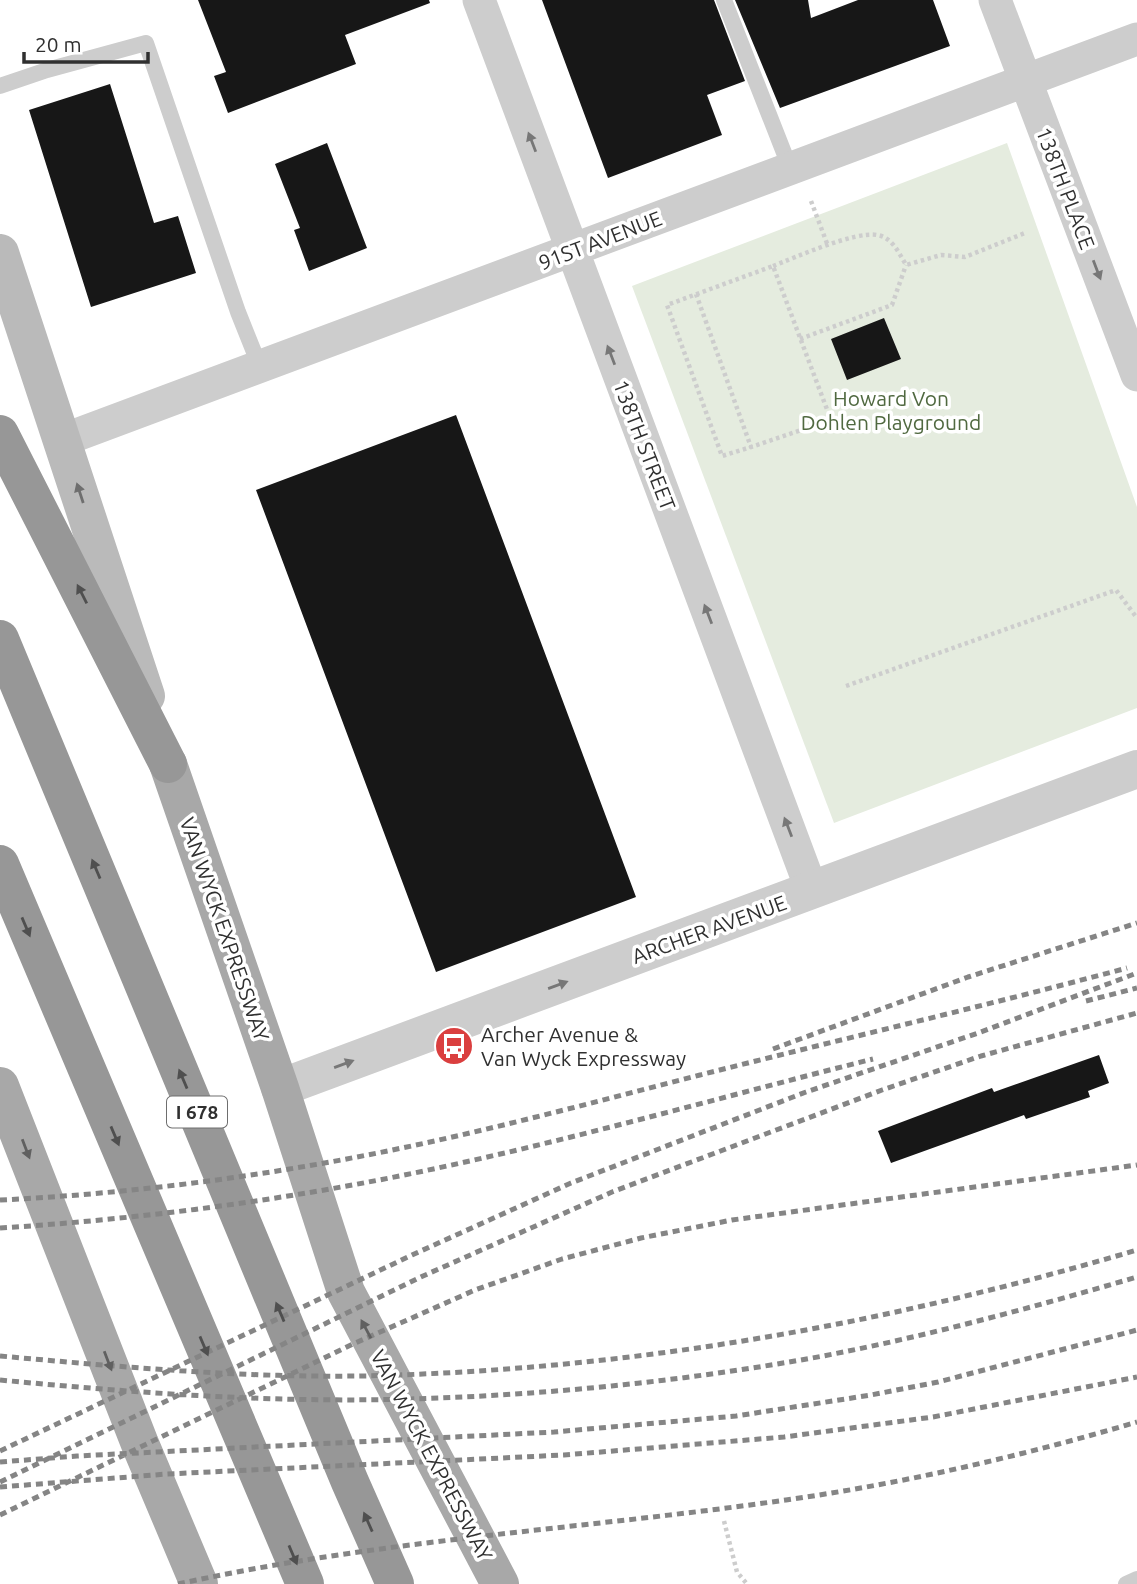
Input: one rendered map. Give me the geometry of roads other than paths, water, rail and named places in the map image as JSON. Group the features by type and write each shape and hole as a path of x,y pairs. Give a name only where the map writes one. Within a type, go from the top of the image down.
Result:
{"highway":[{"path":"0,434 169,764"},
{"name":"I 678","path":"0,639 350,1482 395,1584"},
{"path":"0,864 305,1584"}],"main road":[{"name":"VAN WYCK EXPRESSWAY","path":"0,253 346,1292 500,1584"},
{"path":"0,1086 140,1444 199,1584"}],"street":[{"name":"138TH STREET","path":"478,0 812,891"},
{"name":"138TH PLACE","path":"995,0 1137,375"},
{"name":"91ST AVENUE","path":"63,440 1137,39"},
{"name":"ARCHER AVENUE","path":"280,1088 1137,769"}],"lane":[{"path":"724,0 790,168"},
{"path":"0,86 146,43 238,312 260,367"},
{"path":"1126,1584 1137,1579"}],"railway":[{"path":"773,1049 968,977 1137,923"},
{"path":"0,1200 162,1187 377,1153 532,1118 1127,968"},
{"path":"0,1451 412,1255 571,1183 806,1092 978,1033 1137,973"},
{"path":"1086,1001 1137,988"},
{"path":"0,1482 423,1276 612,1192 882,1090 981,1056 1137,1013"},
{"path":"0,1228 190,1210 379,1180 565,1138 873,1059"},
{"path":"0,1515 353,1344 475,1290 562,1259 641,1238 732,1220 1137,1165"},
{"path":"0,1356 149,1369 298,1376 398,1375 587,1362 772,1336 863,1319 1046,1276 1137,1250"},
{"path":"0,1380 153,1393 307,1400 410,1399 565,1390 669,1380 823,1356 981,1320 1137,1277"},
{"path":"0,1462 554,1432 736,1416 938,1382 1137,1330"},
{"path":"0,1487 167,1474 564,1455 784,1437 933,1417 1137,1377"},
{"path":"178,1584 329,1556 831,1493 963,1467 1137,1422"}],"place":[{"name":"Archer Avenue & Van Wyck Expressway","path":"454,1046"}],"park label":[{"name":"Howard Von Dohlen Playground","path":"891,410"}]}
